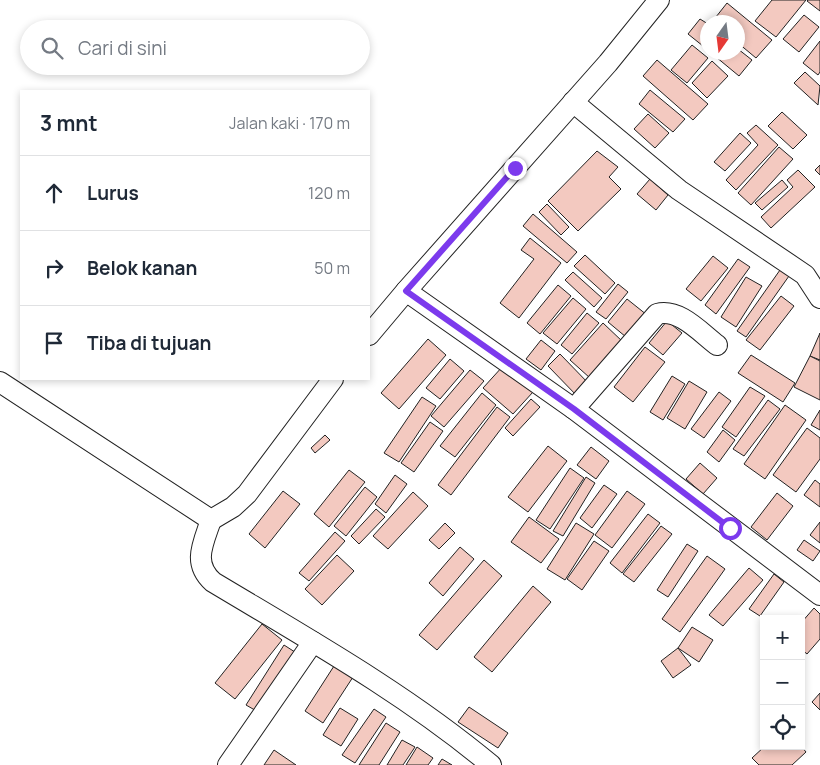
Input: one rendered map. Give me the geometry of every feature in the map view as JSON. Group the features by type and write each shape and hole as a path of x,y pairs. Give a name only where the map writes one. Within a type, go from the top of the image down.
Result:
{"street":[{"path":"370,334 573,102 659,0"},
{"path":"573,102 679,190 806,275 820,298"},
{"path":"406,291 574,409 820,595"},
{"path":"574,409 657,314 667,311 676,314 717,345"},
{"path":"332,380 247,494 209,526 200,561 203,573 213,582 398,695 452,732 491,765"},
{"path":"0,382 209,526"},
{"path":"228,765 313,642"}],"building":[{"path":"772,0 806,0 776,37 755,21"},
{"path":"820,0 820,11 807,1"},
{"path":"727,3 742,15 718,15"},
{"path":"804,15 819,27 799,52 783,39"},
{"path":"745,18 772,40 756,58 745,49"},
{"path":"700,19 700,44 688,34"},
{"path":"820,41 820,72 818,75 803,63"},
{"path":"692,45 700,52 700,60 706,60 687,83 671,70"},
{"path":"745,54 752,60 739,76 720,60 745,60"},
{"path":"657,60 708,104 693,120 643,76"},
{"path":"712,61 728,76 707,98 692,83"},
{"path":"805,72 820,86 818,105 794,83"},
{"path":"650,90 685,119 673,132 639,104"},
{"path":"782,112 807,135 793,149 768,126"},
{"path":"648,114 669,133 655,148 634,129"},
{"path":"756,125 778,145 736,190 726,180 758,145 747,133"},
{"path":"740,133 751,143 725,171 714,162"},
{"path":"779,147 793,159 751,205 738,193"},
{"path":"597,151 618,167 609,177 621,189 578,231 548,201"},
{"path":"820,165 820,175 815,170"},
{"path":"798,170 815,187 771,228 761,217 793,187 787,180"},
{"path":"650,179 668,195 656,210 637,194"},
{"path":"782,180 788,187 762,210 755,203"},
{"path":"547,204 569,227 561,235 539,212"},
{"path":"533,214 577,252 567,263 523,226"},
{"path":"530,238 561,263 519,318 500,303 534,259 521,250"},
{"path":"585,255 615,283 605,294 574,266"},
{"path":"713,256 728,268 701,301 686,289"},
{"path":"738,259 750,267 716,314 705,305"},
{"path":"780,270 789,276 746,337 737,331"},
{"path":"573,272 602,298 594,307 565,280"},
{"path":"746,277 762,286 736,327 721,317"},
{"path":"618,284 628,292 606,319 596,312"},
{"path":"558,285 571,296 540,334 527,323"},
{"path":"781,296 794,306 760,350 746,340"},
{"path":"573,298 586,309 557,344 543,333"},
{"path":"627,299 652,319 632,342 608,322"},
{"path":"587,313 599,323 572,354 561,345"},
{"path":"667,321 682,333 663,355 649,343"},
{"path":"603,323 623,342 590,378 570,360"},
{"path":"820,333 820,360 810,356"},
{"path":"428,339 446,355 399,409 381,393"},
{"path":"541,340 555,351 541,370 526,359"},
{"path":"645,347 665,362 633,402 614,387"},
{"path":"560,354 591,386 579,398 548,366"},
{"path":"751,355 795,383 783,402 738,373"},
{"path":"810,356 820,361 820,400 794,387"},
{"path":"450,359 464,371 440,399 426,388"},
{"path":"503,366 533,392 513,414 483,388"},
{"path":"470,370 484,381 444,427 431,416"},
{"path":"672,376 685,384 663,420 650,412"},
{"path":"689,381 707,392 685,429 667,418"},
{"path":"750,387 765,396 736,437 722,427"},
{"path":"719,392 731,401 704,438 691,429"},
{"path":"482,393 496,405 455,457 440,446"},
{"path":"422,397 436,406 399,462 384,453"},
{"path":"531,399 540,407 513,436 505,428"},
{"path":"768,400 780,409 744,456 733,449"},
{"path":"785,405 806,420 765,479 744,464"},
{"path":"497,407 510,417 451,495 438,485"},
{"path":"820,410 820,430 811,425"},
{"path":"430,422 443,431 414,472 401,463"},
{"path":"807,428 820,438 820,459 796,492 773,475"},
{"path":"723,430 735,440 719,462 707,452"},
{"path":"325,435 330,440 315,453 311,448"},
{"path":"548,446 567,461 528,512 508,497"},
{"path":"591,447 609,461 596,479 577,465"},
{"path":"700,463 717,478 703,494 686,479"},
{"path":"570,468 584,478 550,529 536,520"},
{"path":"349,470 365,482 329,527 314,514"},
{"path":"395,475 407,484 386,513 375,504"},
{"path":"586,477 595,483 563,536 553,531"},
{"path":"815,480 820,484 820,507 804,495"},
{"path":"604,485 617,494 592,528 580,518"},
{"path":"365,487 377,497 346,536 334,526"},
{"path":"283,491 300,504 265,548 249,534"},
{"path":"627,491 645,504 612,548 595,535"},
{"path":"413,492 428,506 388,549 373,536"},
{"path":"777,493 793,506 767,540 751,527"},
{"path":"376,509 385,517 359,544 351,536"},
{"path":"648,514 660,523 622,573 610,563"},
{"path":"529,517 559,539 541,563 511,542"},
{"path":"820,522 820,543 810,535"},
{"path":"445,523 455,533 439,549 429,540"},
{"path":"576,523 594,534 565,580 547,569"},
{"path":"661,526 672,534 634,582 623,574"},
{"path":"335,532 345,541 309,581 299,573"},
{"path":"804,540 820,551 813,561 797,550"},
{"path":"594,541 609,551 582,590 567,579"},
{"path":"687,544 698,551 668,597 657,590"},
{"path":"460,547 474,559 443,596 429,583"},
{"path":"337,555 354,571 322,605 305,589"},
{"path":"707,556 725,569 680,632 662,619"},
{"path":"484,560 502,576 437,650 419,635"},
{"path":"749,568 763,580 723,626 709,615"},
{"path":"774,574 784,582 760,616 749,609"},
{"path":"533,586 551,602 492,672 474,657"},
{"path":"814,608 820,614 820,639 807,654 805,652 805,618"},
{"path":"262,624 282,640 235,699 215,683"},
{"path":"692,627 713,640 699,662 678,648"},
{"path":"284,645 298,654 260,713 246,705"},
{"path":"678,648 691,665 673,678 661,661"},
{"path":"334,666 353,677 323,723 305,711"},
{"path":"820,693 820,710 812,702"},
{"path":"469,707 508,733 498,748 458,722"},
{"path":"340,708 358,719 341,746 323,735"},
{"path":"374,709 386,717 355,763 342,755"},
{"path":"386,723 400,732 379,765 359,765"},
{"path":"402,740 415,747 403,765 387,765"},
{"path":"417,747 433,758 428,765 406,765"},
{"path":"274,750 296,765 264,765"},
{"path":"761,750 804,750 806,752 792,765 759,765 752,758"},
{"path":"442,759 452,765 438,765"}],"route":[{"path":"515,168 406,291 574,409 730,528"}]}
